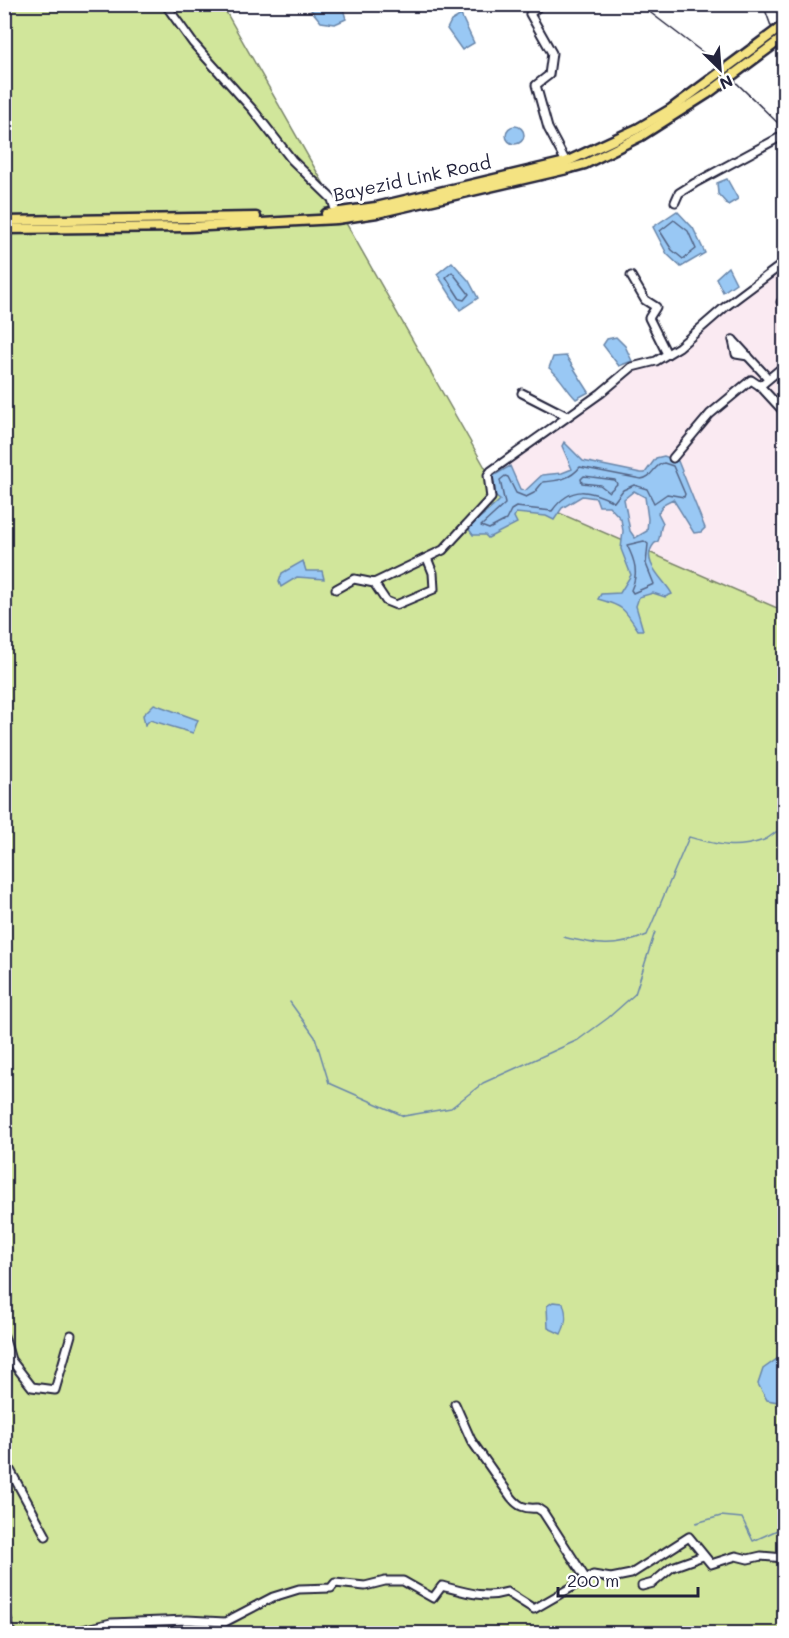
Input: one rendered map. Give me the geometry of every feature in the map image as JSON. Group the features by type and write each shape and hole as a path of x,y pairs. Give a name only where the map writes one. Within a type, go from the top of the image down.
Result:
{"main road":[{"name":"Bayezid Link Road","path":"4,221 182,220 336,213 376,207 566,162 639,133 784,26"},
{"name":"Bayezid Link Road","path":"4,229 172,227 337,219 377,213 576,166 707,94 784,37"}],"street":[{"path":"165,4 193,43 254,110 292,160 332,199 336,213"},
{"path":"541,4 530,14 552,53 549,75 536,85 548,128 566,162"},
{"path":"675,202 679,193 695,183 784,135"},
{"path":"336,589 354,579 374,583 443,550 489,500 488,475 632,367 656,361 667,354 784,263"},
{"path":"631,276 645,300 656,307 649,318 667,354"},
{"path":"748,356 768,378"},
{"path":"760,386 784,366"},
{"path":"673,458 718,407 751,380 760,386 784,412"},
{"path":"522,393 567,416"},
{"path":"374,583 386,601 396,605 425,594 434,589 433,573 428,558"},
{"path":"4,1336 11,1360 32,1387 55,1390 70,1335"},
{"path":"455,1404 471,1440 511,1497 518,1505 528,1509 537,1508 543,1512 586,1579"},
{"path":"4,1460 46,1536"},
{"path":"4,1478 14,1476"},
{"path":"66,1634 111,1623 187,1620 225,1622 273,1598 299,1589 331,1588 335,1583 365,1586 385,1581 403,1581 433,1598 442,1586 479,1596 493,1596 507,1592 534,1610 592,1575 611,1578 631,1574 688,1537 711,1564 736,1556 748,1559 761,1556 784,1558"},
{"path":"642,1586 654,1583 672,1568 704,1556"},
{"path":"4,1606 11,1634"}],"shaded area":[{"path":"784,267 784,737 473,519 489,477 633,369 657,364 681,350 727,309"}],"green space":[{"path":"5,5 222,5 495,485 784,611 784,1633 5,1634"}],"water":[{"path":"307,5 342,5 346,19 335,24 321,22"},
{"path":"461,15 474,43 462,50 447,29 451,21"},
{"path":"515,126 521,129 524,135 521,141 515,144 509,141 506,135 509,129"},
{"path":"727,179 738,199 728,205 718,194 717,183"},
{"path":"677,211 693,228 705,253 681,267 667,254 653,227"},
{"path":"452,262 469,281 478,298 460,310 437,274"},
{"path":"728,267 736,283 723,292 716,278"},
{"path":"616,337 625,346 632,361 619,366 603,345 607,339"},
{"path":"566,356 589,392 576,399 549,368 553,357"},
{"path":"564,442 583,461 641,473 645,473 656,458 664,456 678,461 705,528 701,532 694,533 673,499 665,503 658,513 663,523 658,542 654,543 650,551 650,558 655,571 672,594 665,597 653,593 639,597 636,606 643,630 638,630 622,609 598,599 601,594 620,593 631,575 621,549 623,531 621,519 609,506 599,506 596,498 582,496 562,508 554,520 546,516 516,513 514,517 517,523 488,538 485,535 473,535 468,528 500,500 496,497 493,476 510,466 520,489 525,491 542,475 562,473 572,469 562,446","holes":["634,491 645,497 647,531 635,538 630,531 624,499"]},
{"path":"303,561 306,571 322,571 324,579 297,577 281,587 279,582 282,573"},
{"path":"154,704 198,720 193,733 150,720 145,725 143,715"},
{"path":"553,1302 563,1303 566,1315 561,1334 548,1328 547,1306"},
{"path":"784,1354 784,1403 767,1400 758,1384 763,1369"}],"waterway":[{"path":"563,937 586,942 615,944 647,935 689,837 735,846 764,840 784,829"},
{"path":"290,1002 315,1037 329,1083 404,1116 451,1108 483,1083 578,1040 608,1018 635,994 655,932"},
{"path":"696,1523 721,1516 742,1518 753,1541 784,1527"}],"railway":[{"path":"639,4 714,61 784,129"},
{"path":"763,4 784,62"}]}
